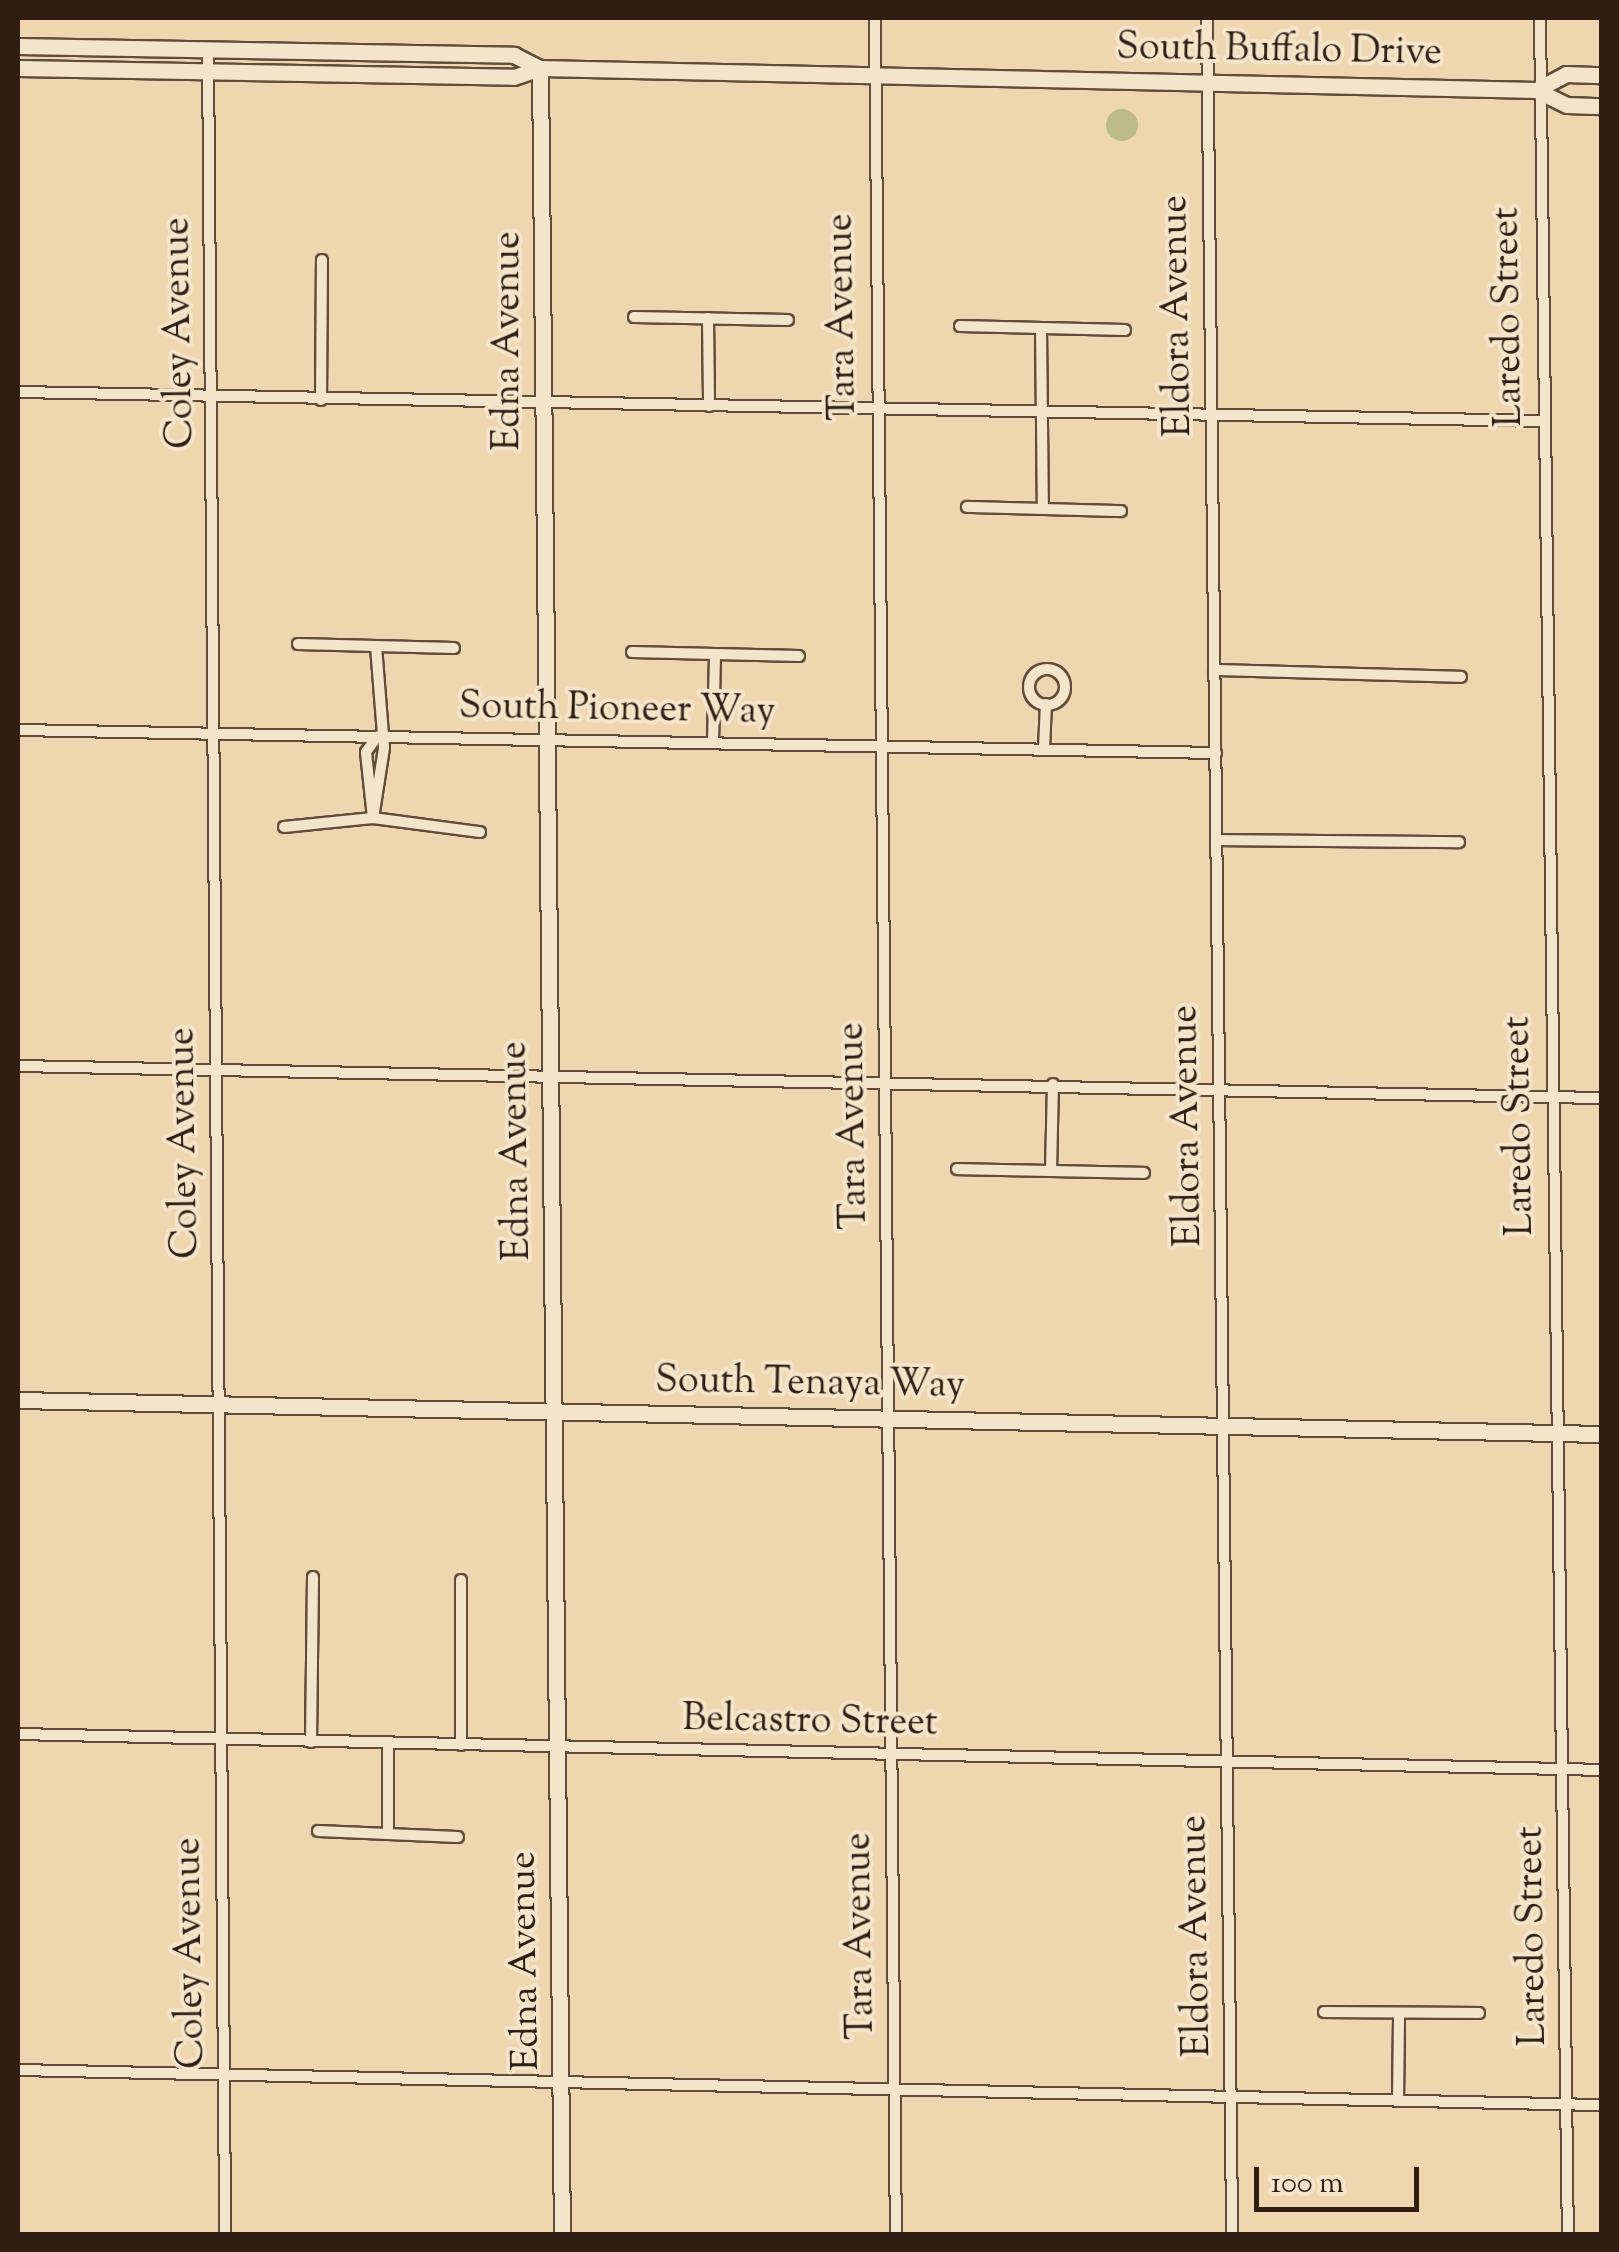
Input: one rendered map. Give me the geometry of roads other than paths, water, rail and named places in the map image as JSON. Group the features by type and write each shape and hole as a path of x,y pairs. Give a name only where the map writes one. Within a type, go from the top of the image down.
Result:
{"street":[{"name":"Tara Avenue","path":"874,18 896,2234"},
{"name":"Eldora Avenue","path":"1207,18 1204,83 1216,752 1232,2234"},
{"name":"Laredo Street","path":"1540,18 1536,90 1568,2234"},
{"name":"South Buffalo Drive","path":"18,46 514,56 540,68"},
{"name":"Coley Avenue","path":"208,52 225,2234"},
{"name":"South Buffalo Drive","path":"18,68 514,77 540,68 1536,90 1567,105 1602,106"},
{"name":"Edna Avenue","path":"540,68 562,2234"},
{"name":"South Buffalo Drive","path":"1536,90 1566,74 1602,75"},
{"path":"321,400 322,260"},
{"path":"634,317 788,320"},
{"path":"708,318 709,406"},
{"path":"960,326 1125,330"},
{"path":"1041,328 1043,508"},
{"path":"18,392 1210,418 1542,421"},
{"path":"967,507 1121,510"},
{"path":"298,644 454,648"},
{"path":"373,818 382,808 376,646"},
{"path":"632,652 799,656"},
{"path":"713,743 715,654"},
{"path":"1214,670 1461,677"},
{"path":"1044,749 1046,704"},
{"name":"South Pioneer Way","path":"18,730 1216,752"},
{"path":"373,818 366,752 377,736"},
{"path":"284,827 373,818 480,832"},
{"path":"1216,840 1459,842"},
{"path":"18,1066 1602,1098"},
{"path":"1051,1171 1052,1084"},
{"path":"957,1170 1144,1173"},
{"name":"South Tenaya Way","path":"18,1400 1602,1434"},
{"path":"311,1742 313,1577"},
{"path":"461,1580 461,1745"},
{"name":"Belcastro Street","path":"18,1734 1602,1770"},
{"path":"388,1744 388,1834"},
{"path":"318,1832 458,1837"},
{"path":"1324,2012 1479,2013"},
{"path":"1398,2101 1399,2013"},
{"path":"18,2070 1602,2105"}]}
